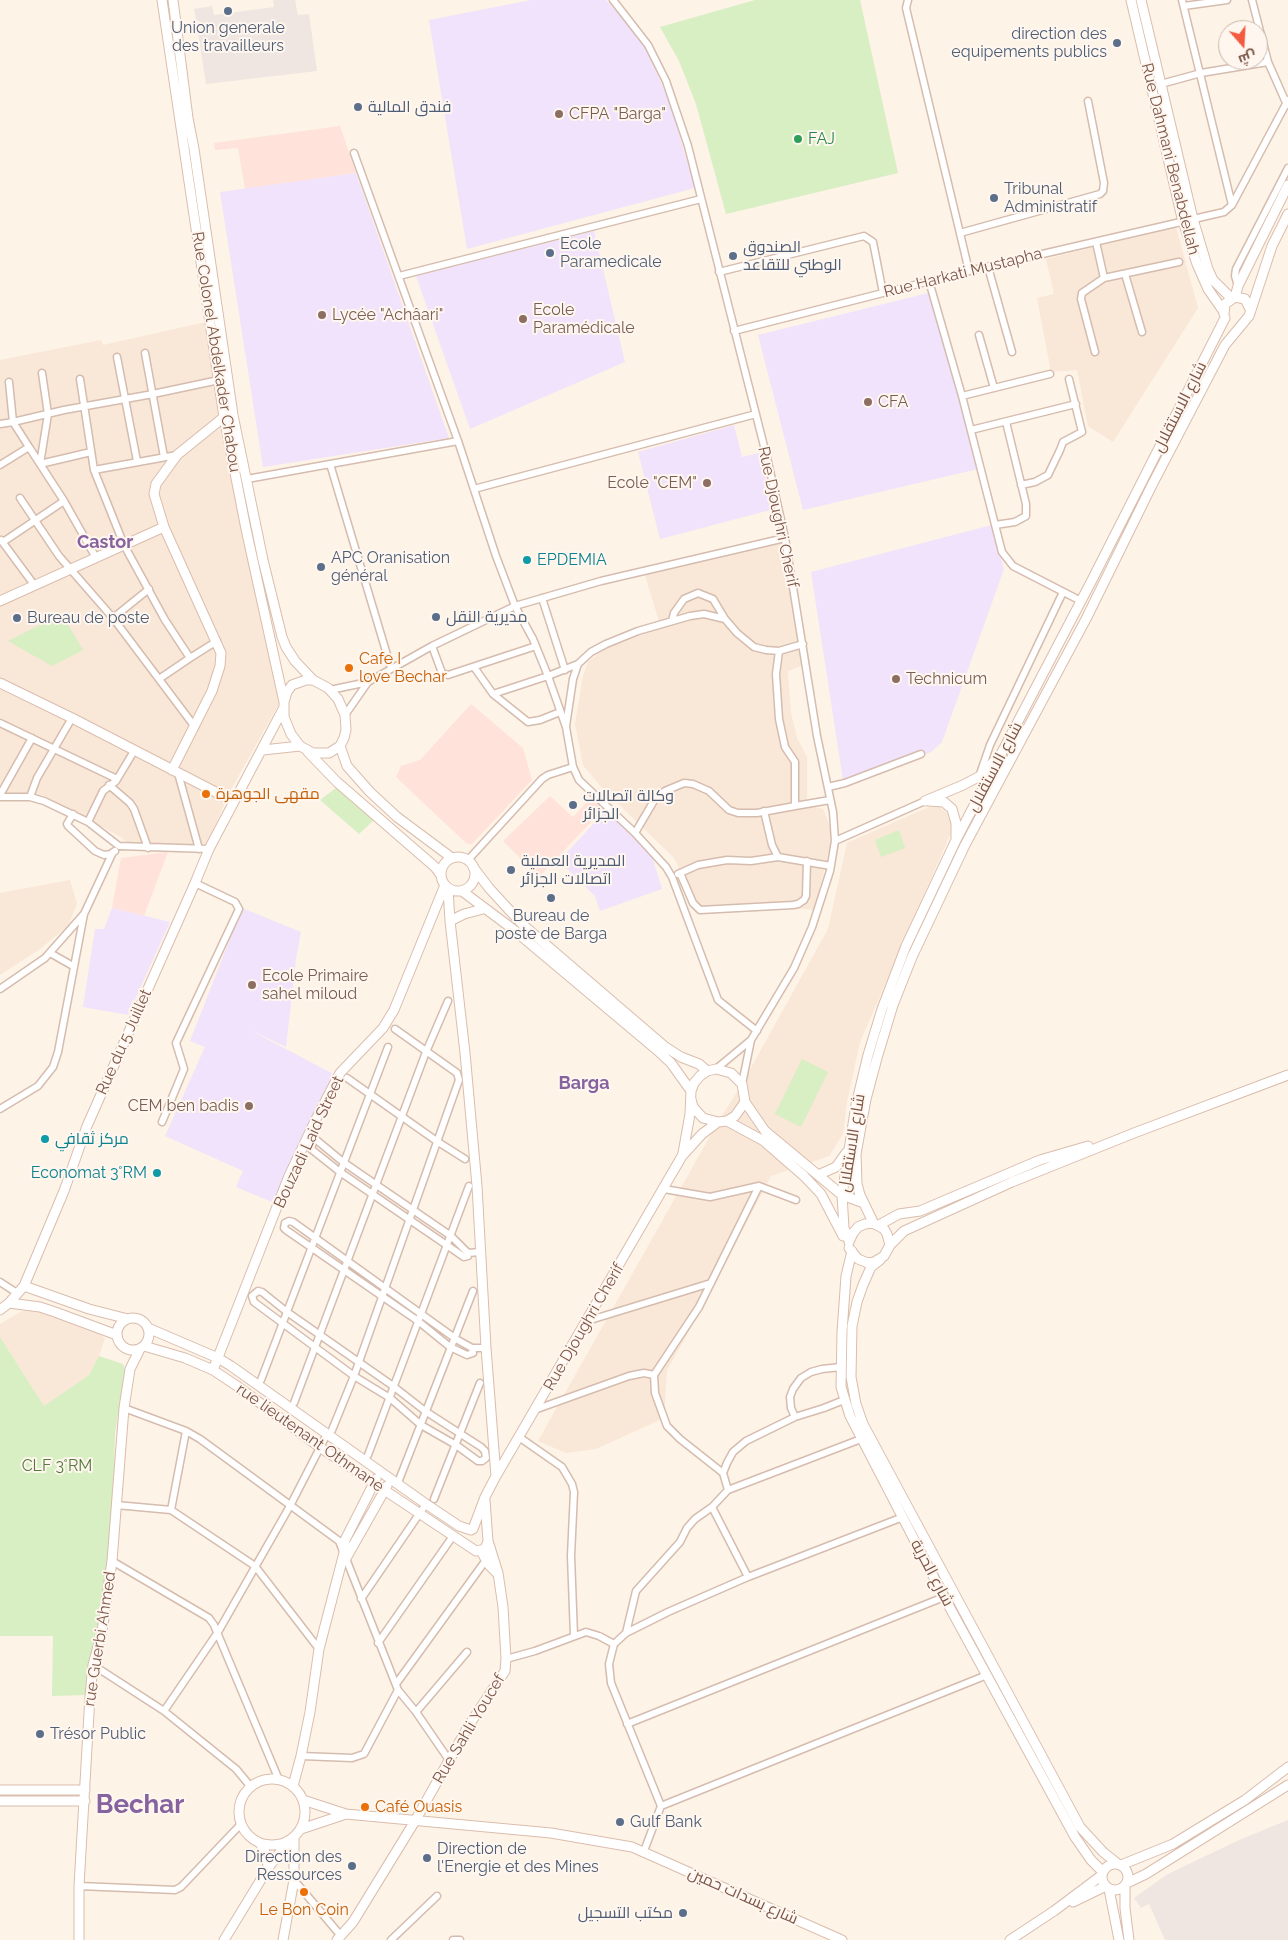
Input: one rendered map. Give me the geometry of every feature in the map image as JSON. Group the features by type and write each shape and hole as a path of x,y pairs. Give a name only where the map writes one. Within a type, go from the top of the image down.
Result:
{"main road":[{"name":"Rue Colonel Abdelkader Chabou","path":"162,0 184,118 194,149 246,530 283,706"},
{"name":"Rue Colonel Abdelkader Chabou","path":"173,0 184,118 185,150 219,380 247,479 263,560 282,637 286,648 295,661 313,680"},
{"name":"Rue Dahmani Benabdellah","path":"1131,0 1183,221 1197,264 1224,315"},
{"name":"Rue Dahmani Benabdellah","path":"1141,0 1193,219 1208,269 1213,280 1233,297"},
{"path":"166,29 176,28"},
{"path":"185,150 194,149"},
{"path":"1288,185 1233,297 1225,304 1224,315 1235,323 1244,321 1248,316 1272,246 1288,214"},
{"path":"1233,297 1245,299 1250,309"},
{"name":"شارع الاستقلال","path":"850,1246 844,1228 842,1195 848,1151 866,1064 882,1009 906,946 956,840 1081,601 1224,315"},
{"name":"شارع الاستقلال","path":"876,1224 864,1203 858,1184 856,1170 860,1128 880,1049 912,956 965,845 1086,619 1152,485 1225,345 1244,321"},
{"path":"175,771 212,691 220,666 221,653 164,527 154,494 156,484 176,455 229,416"},
{"path":"0,601 95,556 164,527"},
{"path":"263,750 303,748 322,754 334,751 340,746 346,730 345,715 338,699 322,683 306,680 292,685 286,692 283,706 291,734 303,748 337,782 435,867 446,887 467,1072 477,1186 486,1348 496,1476"},
{"path":"0,684 72,718 233,802"},
{"name":"Rue du 5 Juillet","path":"24,1286 64,1191 87,1126 209,849 263,750 283,706"},
{"path":"340,746 347,766 370,792 396,817 452,858"},
{"path":"925,801 980,776 1003,752"},
{"path":"925,801 944,802 952,809 956,823 956,840"},
{"path":"440,874 444,864 452,858 460,857 471,863 489,888 523,926 664,1046 682,1057 712,1070 731,1073 742,1084 745,1102 765,1131 842,1195 864,1203"},
{"path":"446,887 455,891 462,891 468,888 474,882 475,874 471,863"},
{"name":"Bouzadi Laid Street","path":"213,1370 290,1176 316,1119 340,1073 383,1028 394,1010 446,887"},
{"path":"462,891 483,909 514,930 672,1063 691,1095 697,1113 703,1118 723,1122 764,1141 809,1181 821,1194 854,1256 863,1262 880,1260 890,1245 904,1231 1012,1182 1134,1133 1288,1075"},
{"path":"450,921 464,914 483,909"},
{"path":"682,1156 694,1083 700,1076 712,1070"},
{"path":"682,1156 702,1134 735,1116 745,1102"},
{"path":"850,1246 853,1233 858,1227 865,1224 876,1224 899,1214 920,1211 1040,1160 1134,1133"},
{"path":"818,1175 836,1167 848,1151"},
{"name":"Rue Djoughri Cherif","path":"472,1529 496,1476 537,1409 682,1156"},
{"path":"876,1224 887,1234 890,1245"},
{"name":"شارع الحرية","path":"850,1246 846,1276 841,1367 841,1387 844,1400 861,1439 987,1676 1075,1837 1103,1874"},
{"name":"شارع الحرية","path":"880,1260 871,1267 863,1285 852,1326 851,1377 856,1404 863,1424 1080,1827 1103,1852 1120,1865"},
{"path":"0,1310 24,1286 89,1309 128,1319 138,1319 146,1324 149,1336 130,1369"},
{"path":"9,1303 40,1307 117,1335"},
{"path":"128,1319 121,1323 117,1335 124,1348 130,1369"},
{"name":"rue lieutenant Othmane","path":"148,1328 218,1358 329,1432 380,1472 430,1502 459,1526 472,1529"},
{"path":"124,1348 130,1350 142,1347"},
{"name":"rue lieutenant Othmane","path":"142,1347 178,1355 213,1370 238,1386 320,1448 468,1546"},
{"name":"rue Guerbi Ahmed","path":"79,1940 79,1886 90,1696 93,1665 102,1632 112,1561 124,1408 130,1369"},
{"path":"345,1556 345,1540 348,1530 380,1472"},
{"path":"293,1786 301,1756 319,1649 340,1568 345,1556 384,1490 395,1480"},
{"name":"Rue Sahli Youcef","path":"339,1938 353,1922 415,1821 469,1725 505,1671 505,1625 498,1573 488,1537 485,1497"},
{"path":"472,1529 481,1529 488,1537 488,1545 481,1551 471,1550 466,1537 472,1529"},
{"path":"481,1551 486,1560 498,1573"},
{"path":"1010,1940 1054,1911 1103,1874 1109,1865 1120,1865 1173,1844 1245,1800 1288,1767"},
{"path":"224,1940 268,1868 301,1829 305,1820 303,1800 293,1786 279,1780 266,1779 251,1787 241,1800 239,1808 241,1824 246,1832 260,1843 267,1856 268,1868"},
{"path":"1054,1911 1108,1888 1117,1890 1146,1874 1288,1785"},
{"path":"0,1790 85,1790"},
{"path":"303,1800 346,1814"},
{"path":"0,1801 85,1802"},
{"path":"301,1829 346,1814"},
{"name":"شارع بسدات حمين","path":"346,1814 551,1833 632,1847 842,1940"},
{"path":"260,1843 279,1844 291,1839"},
{"path":"283,1940 294,1880 291,1839"},
{"path":"1120,1865 1128,1875 1125,1908 1129,1940"},
{"path":"1103,1874 1108,1888 1119,1940"}],"street":[{"name":"Rue Djoughri Cherif","path":"613,0 648,44 666,81 688,146 756,414 785,538 830,800 835,841 830,866 812,927 794,968 751,1040"},
{"path":"908,0 906,8 908,18 969,271"},
{"path":"1227,0 1183,3 1232,204"},
{"path":"1252,0 1257,20"},
{"path":"1232,204 1287,103 1268,62"},
{"path":"1160,84 1219,70"},
{"path":"960,233 1100,194 1103,191 1104,183 1088,102"},
{"path":"354,153 458,441 496,556 515,606 536,646 548,676 566,727 573,767 579,780 661,859 672,877 718,1000 757,1031"},
{"path":"1238,286 1235,276 1236,269 1288,168"},
{"path":"399,276 701,199"},
{"name":"Rue Harkati Mustapha","path":"734,331 969,271 1224,212 1232,204"},
{"path":"719,272 864,236 873,242 883,293"},
{"path":"1096,242 1104,278"},
{"path":"1095,352 1081,296 1082,293 1104,278 1180,262"},
{"path":"988,267 1012,352"},
{"path":"1125,274 1142,332"},
{"path":"929,281 971,430 999,546 1006,559 1013,566 1081,601"},
{"path":"979,335 994,388"},
{"path":"145,352 164,457"},
{"path":"117,357 137,461"},
{"path":"40,464 48,414 42,373"},
{"path":"962,396 1050,374"},
{"path":"1021,485 1034,482 1048,475 1063,442 1082,432 1069,379"},
{"path":"80,380 94,470 124,545 165,620 190,658"},
{"path":"0,424 219,380"},
{"path":"8,382 13,422 64,500 95,556"},
{"path":"971,430 1076,404"},
{"path":"474,489 756,414"},
{"path":"995,525 1015,522 1026,516 1026,504 1006,422"},
{"path":"247,479 458,441"},
{"path":"0,465 29,448"},
{"path":"40,464 92,452"},
{"path":"94,470 176,455"},
{"path":"330,464 391,668"},
{"path":"20,498 59,556 113,618 195,727"},
{"path":"35,586 1,541 35,521 64,500"},
{"path":"330,690 368,682 432,646 515,606 601,581 785,538"},
{"path":"113,618 149,589"},
{"path":"980,776 990,745 1063,592"},
{"path":"672,621 674,613 684,599 698,593 713,599 724,619 754,647 779,651 803,644"},
{"path":"542,598 565,670"},
{"path":"493,694 565,670 578,664 591,652 638,631 704,614 724,619"},
{"path":"159,679 217,641"},
{"path":"432,646 442,673 445,675 536,646"},
{"path":"779,651 776,674 779,719 785,748 794,762 795,806"},
{"path":"566,727 573,679 578,664"},
{"path":"474,667 493,694 528,722 540,720 560,712"},
{"path":"345,715 368,682"},
{"path":"30,797 37,778 72,718"},
{"path":"0,723 117,779"},
{"path":"32,738 0,796 30,797 44,801 88,822 118,846 209,849"},
{"path":"88,822 102,791 117,779 134,751"},
{"path":"828,787 921,754"},
{"path":"471,863 542,779 548,775 573,767"},
{"path":"175,771 198,849"},
{"path":"634,832 654,798 684,783 693,784 710,791 729,810 738,813 764,811 830,800"},
{"path":"109,785 130,802 148,848"},
{"path":"835,841 925,801"},
{"path":"764,811 772,845 778,857"},
{"path":"73,814 67,824 70,829 98,852 107,855 113,852"},
{"path":"0,1109 38,1086 53,1067 58,1052 84,914 113,852 118,846"},
{"path":"672,877 698,865 720,861 751,862 778,857 830,866"},
{"path":"680,873 693,903 700,910 793,905 804,900 806,896 807,861"},
{"path":"162,1122 184,1069 184,1063 176,1048 176,1042 239,909 235,902 195,883"},
{"path":"0,989 32,968 50,953 84,914"},
{"path":"50,953 73,966"},
{"path":"294,1404 372,1192 448,1000"},
{"path":"164,1711 218,1632 290,1506 329,1432 354,1376 456,1092 459,1076 457,1073 395,1029"},
{"path":"712,1070 751,1040"},
{"path":"742,1084 751,1040"},
{"path":"261,1380 388,1047"},
{"path":"346,1078 465,1159"},
{"path":"468,1253 451,1236 343,1162 314,1138 311,1149 340,1172 372,1192 464,1257 468,1256 468,1253 480,1252"},
{"path":"368,1455 469,1186"},
{"path":"728,1490 724,1474 680,1439 667,1426 654,1393 654,1375 699,1307 759,1186"},
{"path":"664,1189 710,1197 759,1186 796,1200"},
{"path":"472,1348 473,1353 467,1355 450,1347 418,1321 286,1230 284,1223 293,1222 421,1312 456,1339 472,1348 486,1348"},
{"path":"0,1282 17,1293"},
{"path":"587,1321 711,1283"},
{"path":"395,1480 421,1425 450,1347 456,1339 473,1291"},
{"path":"262,1292 287,1312 393,1386 425,1411 481,1447 485,1451 486,1458 482,1462 478,1461 456,1445 421,1425 390,1398 354,1376 254,1302 253,1294 262,1292"},
{"path":"795,1416 791,1408 790,1397 801,1378 822,1369 841,1367"},
{"path":"537,1409 629,1376 644,1373 654,1375"},
{"path":"361,1599 430,1502 456,1445 480,1383"},
{"path":"724,1474 734,1452 746,1441 795,1416 844,1400"},
{"path":"124,1408 186,1431 200,1439 339,1541 397,1687 449,1760"},
{"path":"171,1510 186,1431"},
{"path":"519,1437 562,1468 572,1484 574,1492 571,1556 574,1636"},
{"path":"626,1633 636,1591 680,1542 691,1524 728,1490 861,1439"},
{"path":"116,1505 171,1510 255,1566 319,1649"},
{"path":"712,1506 748,1578"},
{"path":"644,1851 661,1806 610,1677 609,1664 614,1644 626,1633 668,1612 748,1578 903,1517"},
{"path":"378,1643 453,1536"},
{"path":"301,1756 352,1758 364,1754 397,1687 486,1560"},
{"path":"112,1561 209,1618 218,1632 279,1780"},
{"path":"627,1724 944,1597"},
{"path":"506,1659 535,1651 574,1636 591,1633 614,1644"},
{"path":"416,1712 467,1652"},
{"path":"93,1665 164,1711 236,1769 251,1787"},
{"path":"661,1806 987,1676"},
{"path":"79,1886 175,1890 241,1824"},
{"path":"294,1880 339,1938"},
{"path":"391,1940 437,1896"},
{"path":"453,1940 460,1940"}],"shaded area":[{"path":"273,0 295,0 298,15 309,14 317,71 206,84 198,32 202,27 201,22 196,20 194,9 212,6 214,15 274,7"},
{"name":"CFPA \"Barga\"","path":"531,0 606,0 630,26 645,47 669,100 695,188 467,249 429,20"},
{"path":"340,126 356,173 245,189 238,148 215,150 214,143"},
{"name":"Lycée \"Achâari\"","path":"356,173 449,438 263,467 220,192"},
{"path":"1176,227 1198,308 1113,442 1088,426 1077,370 1051,372 1037,298 1054,294 1046,259"},
{"name":"Ecole Paramédicale","path":"594,231 625,362 470,429 416,276"},
{"name":"CFA","path":"932,292 978,469 803,510 758,335"},
{"path":"206,322 220,427 281,700 229,793 205,850 130,846 121,837 43,795 0,794 0,360 101,340 103,345"},
{"name":"Ecole \"CEM\"","path":"734,425 742,457 759,453 774,509 660,539 638,452"},
{"name":"Technicum","path":"992,525 1004,569 942,742 931,752 851,782 843,780 811,572"},
{"path":"789,540 810,662 788,671 791,713 797,738 807,757 807,805 823,809 830,826 830,847 814,910 771,905 703,913 674,858 601,787 583,765 575,724 583,676 588,662 606,648 661,628 645,575 697,560"},
{"path":"471,704 523,748 532,780 472,844 469,844 396,777 401,766 420,760"},
{"path":"594,795 606,806 539,877 503,841 550,796 573,817"},
{"path":"936,804 948,814 953,828 860,1042 847,1102 843,1134 829,1156 771,1176 667,1370 664,1418 596,1449 566,1453 538,1441 718,1122 742,1084 828,929 847,843"},
{"path":"608,808 654,852 653,860 662,889 600,911 595,896 559,861"},
{"path":"168,852 144,916 112,908 121,858"},
{"path":"70,880 77,904 68,926 40,949 0,975 0,893"},
{"path":"112,908 170,922 128,1015 83,1007 95,929 104,929"},
{"name":"CEM ben badis","path":"242,908 301,932 286,1047 248,1029 335,1075 272,1202 236,1187 243,1171 165,1136 205,1047 190,1041"},
{"path":"33,1309 97,1332 105,1338 99,1356 89,1375 44,1406 0,1337 0,1324 22,1311"},
{"path":"1288,1820 1288,1940 1165,1940 1149,1904 1141,1908 1134,1898 1166,1875 1239,1840"}],"green space":[{"name":"FAJ","path":"755,0 860,0 898,173 726,214 696,104 679,61 660,27"},
{"path":"62,614 83,650 52,666 8,641"},
{"path":"340,785 377,817 359,834 320,800"},
{"path":"899,830 905,848 881,857 875,840"},
{"path":"802,1059 828,1072 801,1127 775,1114"},
{"name":"CLF 3°RM","path":"0,1337 44,1406 89,1375 99,1356 123,1364 125,1370 115,1434 112,1532 105,1594 88,1668 85,1695 52,1696 53,1636 0,1636"}],"place":[{"name":"Union generale des travailleurs","path":"228,11"},
{"name":"direction des equipements publics","path":"1117,43"},
{"name":"فندق المالية","path":"358,107"},
{"name":"CFPA \"Barga\"","path":"559,114"},
{"name":"FAJ","path":"798,139"},
{"name":"Tribunal Administratif","path":"994,198"},
{"name":"Ecole Paramedicale","path":"550,253"},
{"name":"الصندوق الوطني للتقاعد","path":"733,256"},
{"name":"Lycée \"Achâari\"","path":"322,315"},
{"name":"Ecole Paramédicale","path":"523,319"},
{"name":"CFA","path":"868,402"},
{"name":"Ecole \"CEM\"","path":"707,483"},
{"name":"EPDEMIA","path":"527,560"},
{"name":"APC Oranisation général","path":"321,567"},
{"name":"مديرية النقل","path":"436,617"},
{"name":"Bureau de poste","path":"17,618"},
{"name":"Cafe I love Bechar","path":"349,668"},
{"name":"Technicum","path":"896,679"},
{"name":"مقهى الجوهرة","path":"206,794"},
{"name":"وكالة اتصالات الجزائر","path":"573,805"},
{"name":"المديرية العملية اتصالات الجزائر","path":"511,870"},
{"name":"Bureau de poste de Barga","path":"551,898"},
{"name":"Ecole Primaire sahel miloud","path":"252,985"},
{"name":"CEM ben badis","path":"249,1106"},
{"name":"مركز ثقافي","path":"45,1139"},
{"name":"Economat 3°RM","path":"157,1173"},
{"name":"Trésor Public","path":"40,1734"},
{"name":"Café Ouasis","path":"365,1807"},
{"name":"Gulf Bank","path":"620,1822"},
{"name":"Direction de l'Energie et des Mines","path":"427,1858"},
{"name":"Direction des Ressources","path":"352,1866"},
{"name":"Le Bon Coin","path":"304,1892"},
{"name":"مكتب التسجيل","path":"683,1913"}],"district":[{"name":"Castor","path":"105,543"},
{"name":"Barga","path":"584,1084"},
{"name":"Bechar","path":"140,1805"}]}
